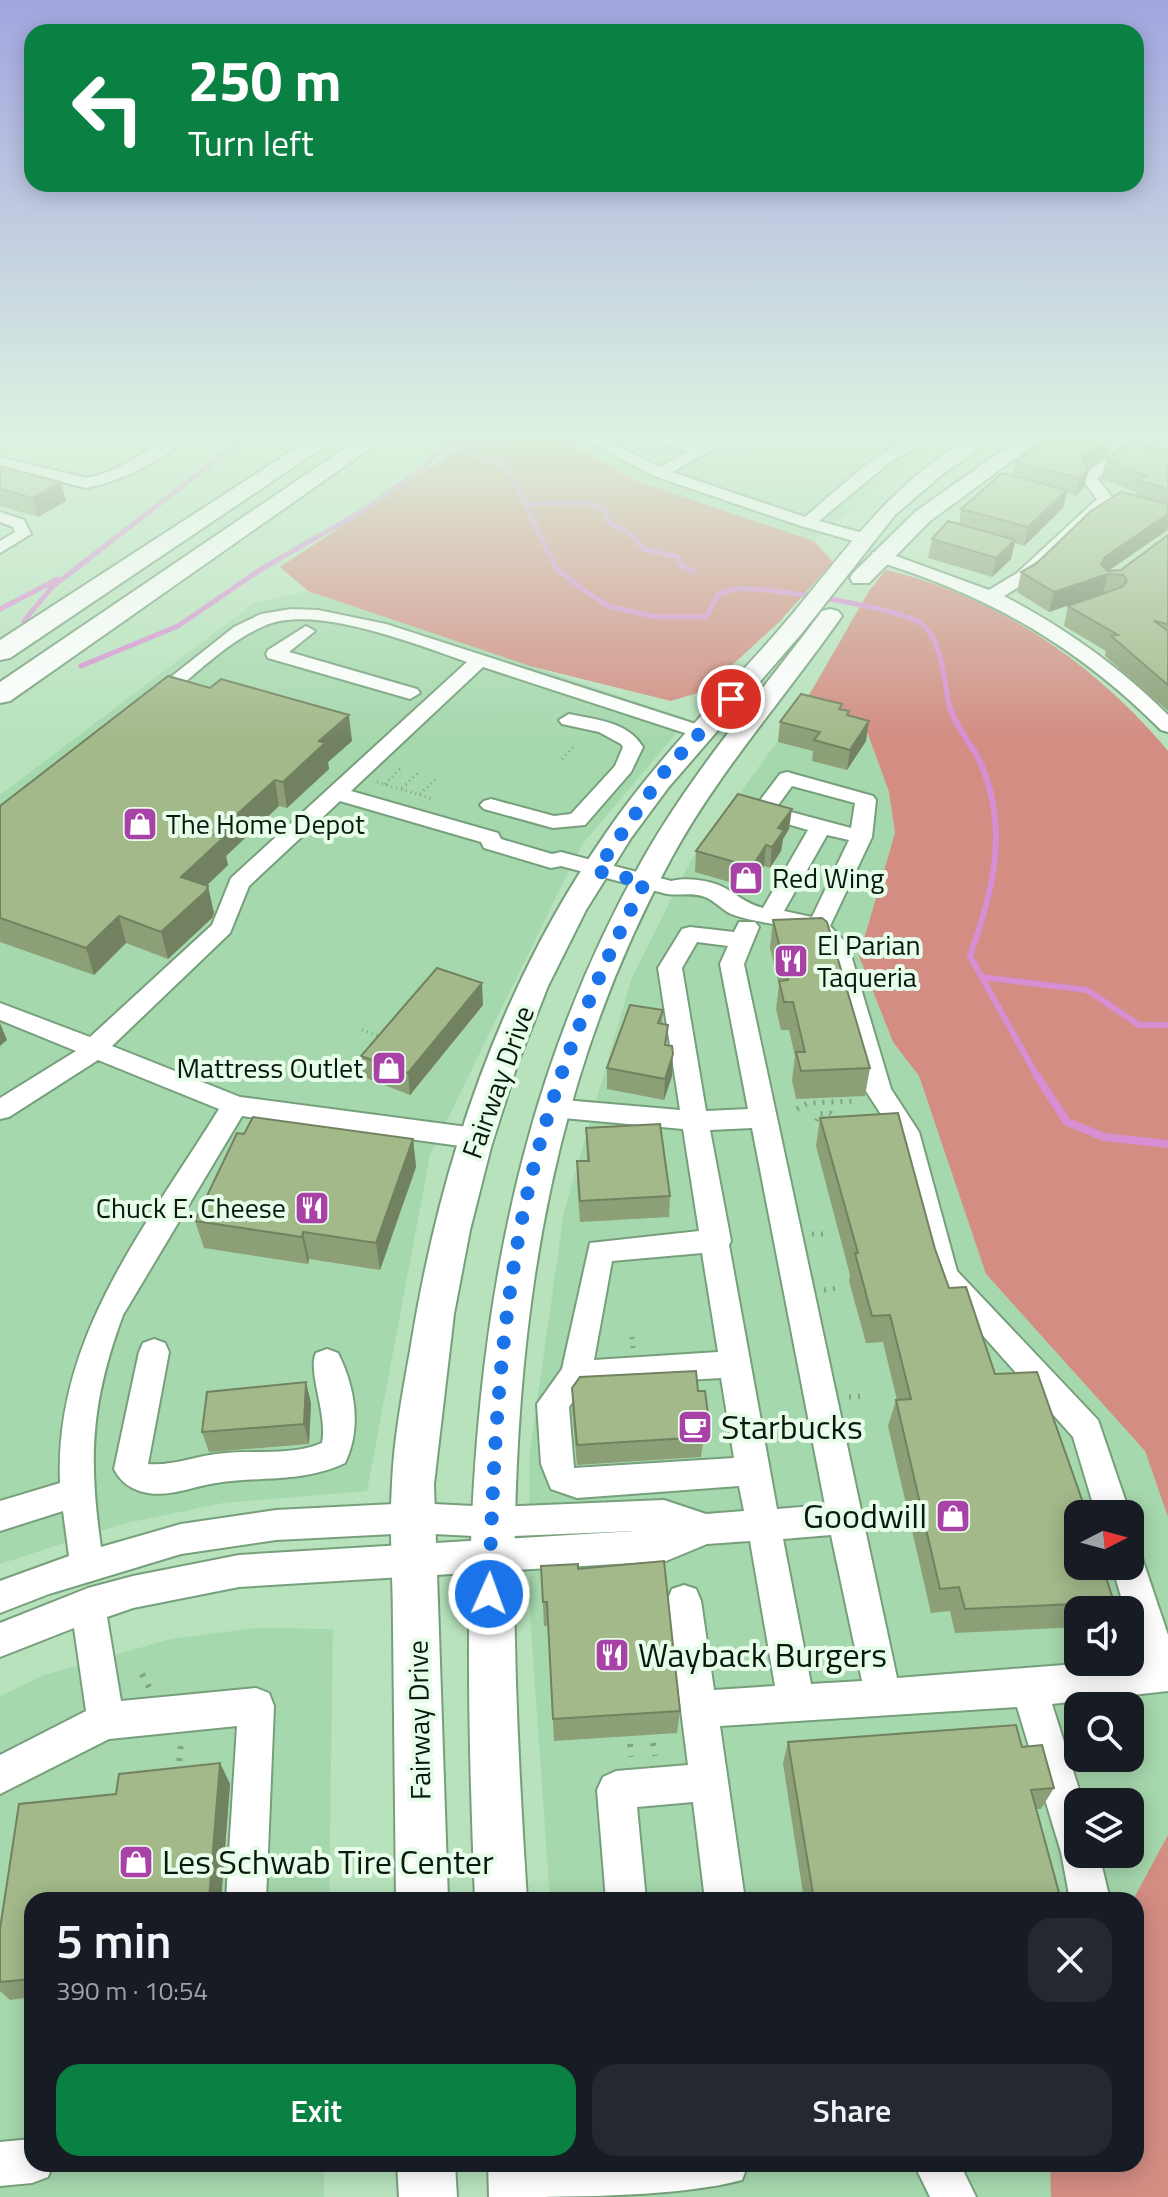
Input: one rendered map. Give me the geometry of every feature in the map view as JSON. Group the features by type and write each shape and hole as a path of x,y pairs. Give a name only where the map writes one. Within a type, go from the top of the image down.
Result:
{"highway":[{"path":"0,652 177,536"},
{"path":"0,695 232,536"}],"main road":[{"name":"Fairway Drive","path":"501,1892 491,1724 492,1539 500,1369 523,1218 552,1108 587,1007 659,885 680,820 815,620 848,578 867,536"},
{"name":"Fairway Drive","path":"848,578 901,536"},
{"name":"Fairway Drive","path":"422,1892 415,1469 427,1357 460,1190 475,1138 504,1054 535,982 596,871 665,771 815,620"},
{"path":"426,2172 428,2197"}],"street":[{"path":"0,548 20,536"},
{"path":"852,536 864,539"},
{"path":"992,596 1023,577 1067,536"},
{"path":"1019,553 1042,559"},
{"path":"879,556 924,568 992,596 1042,624 1116,677 1168,726"},
{"path":"253,647 263,619 285,614 348,620 701,732"},
{"path":"1042,624 1065,615"},
{"path":"134,714 253,647 306,631"},
{"path":"253,647 410,693"},
{"path":"0,1110 95,1049 222,928 239,883 480,660"},
{"path":"494,801 555,813 570,811 612,764 627,755 633,747 626,736 569,720"},
{"path":"818,928 861,837 866,800 787,778 763,811 861,837"},
{"path":"335,793 490,838 492,843 551,861 561,859 596,871 659,885 676,894 712,902 722,899 762,915 818,928 836,945 879,1091 906,1132 944,1276 1087,1430 1109,1500"},
{"path":"821,827 762,915 740,940 731,961 883,1696"},
{"path":"740,940 690,934 670,968 717,1241 752,1471 796,1702"},
{"path":"0,1011 235,1105 475,1138"},
{"path":"87,1566 76,1457 79,1414 95,1349 109,1312 235,1105"},
{"path":"552,1108 697,1121 762,1118"},
{"path":"717,1241 600,1251 576,1374 553,1404 557,1464 562,1479 577,1483 752,1471"},
{"path":"154,1352 130,1469 139,1477 156,1479 176,1478 217,1468 310,1461 334,1453 339,1445 340,1414 327,1362"},
{"path":"576,1374 736,1364"},
{"path":"0,1516 78,1492"},
{"path":"0,1597 87,1566 181,1539 276,1525 414,1518 492,1539 666,1545 706,1529 844,1519"},
{"path":"0,1640 88,1605 147,1588 239,1571 415,1561 492,1539"},
{"path":"699,1709 1029,1688 1163,1675 1133,1580"},
{"path":"684,1601 724,1892"},
{"path":"88,1605 106,1721"},
{"path":"1029,1688 1064,1801"},
{"path":"0,1775 106,1721 256,1706 246,1892"},
{"path":"625,1892 616,1790 709,1782"},
{"path":"1083,1868 1088,1892"},
{"path":"0,2164 24,2162"},
{"path":"518,2184 617,2172"},
{"path":"940,2172 954,2197"}],"path":[{"path":"562,759 575,745"},
{"path":"384,807 385,784 401,768"},
{"path":"384,807 418,773"},
{"path":"354,775 433,799"},
{"path":"384,807 419,795 436,779"},
{"path":"362,1030 392,1041"},
{"path":"797,1109 814,1103 884,1099"},
{"path":"814,1103 821,1113 835,1115 838,1119 826,1137"},
{"path":"821,1113 816,1122 830,1128"}],"shaded area":[{"path":"328,536 798,536 814,541 833,562 779,622 704,691 671,701 530,666 308,591 280,567"},
{"path":"798,536 821,536 814,541"},
{"path":"886,570 966,597 1041,638 1109,690 1168,751 1168,1517 1145,1451 986,1274 919,1076 893,1042 859,956 895,833 889,792 865,726 801,709 869,591"},
{"path":"308,591 688,719 581,846 430,1155 367,1491 223,1503 122,1524 0,1564 0,795 254,603"},
{"path":"801,709 865,726 889,792 895,833 859,956 893,1042 919,1076 986,1274 1145,1451 1168,1517 1168,1835 1138,1892 549,1892 530,1614 529,1458 564,1212 631,980 690,862"},
{"path":"256,1628 333,1629 329,1892 24,1892 24,2172 324,2172 324,2197 0,2197 0,1696 44,1675 171,1639"},
{"path":"1168,1835 1168,2197 1051,2197 1050,2172 1144,2172 1144,1892 1137,1892"},
{"path":"570,2172 1050,2172 1051,2197 572,2197"}],"building":[{"path":"935,536 999,536 1015,540 996,558 932,539"},
{"path":"1066,536 1136,536 1105,557 1101,564 1107,571 1121,570 1168,536 1168,624 1154,621 1168,631 1168,685 1111,636 1118,635 1068,606 1122,587 1127,581 1124,575 1108,574 1054,592 1021,572 1036,564"},
{"name":"The Home Depot","path":"168,676 210,688 221,679 349,715 319,741 325,743 283,782 275,780 214,835 222,839 181,877 208,886 206,891 161,932 119,916 86,948 0,918 0,806"},
{"path":"801,694 842,704 839,709 849,711 847,715 869,721 850,750 814,740 820,732 780,722"},
{"path":"738,794 792,809 778,828 784,830 772,847 766,845 752,867 696,851"},
{"path":"822,918 827,922 870,1068 801,1071 796,1052 805,1052 793,1002 784,1002 779,981 788,980 773,920"},
{"path":"437,968 482,983 408,1073 361,1056"},
{"path":"630,1005 663,1010 658,1023 668,1025 665,1045 672,1046 673,1054 665,1079 607,1068"},
{"path":"898,1113 935,1249 949,1288 966,1287 995,1374 1037,1372 1082,1500 1064,1500 1064,1580 1107,1580 1112,1596 1064,1596 1064,1604 965,1609 959,1587 940,1589 896,1400 911,1399 890,1315 872,1316 855,1253 858,1253 820,1118"},
{"name":"Chuck E. Cheese","path":"253,1117 413,1139 376,1243 303,1232 302,1237 195,1221 237,1133 244,1134"},
{"path":"660,1124 670,1196 580,1201 577,1161 589,1161 586,1128"},
{"path":"696,1371 698,1391 705,1391 709,1422 701,1423 703,1437 577,1445 572,1388 580,1377"},
{"path":"306,1382 304,1424 202,1432 207,1392"},
{"name":"Wayback Burgers","path":"664,1561 680,1711 553,1719 547,1602 543,1602 541,1566 578,1564 578,1569"},
{"path":"1016,1725 1022,1747 1042,1745 1054,1788 1031,1790 1059,1892 813,1892 788,1742"},
{"name":"Les Schwab Tire Center","path":"220,1763 210,1892 24,1892 24,1980 0,1982 0,1929 19,1804 116,1794 119,1774"}],"waterway":[{"path":"24,621 52,587 119,536"},
{"path":"81,666 178,626 263,568 320,536"},
{"path":"540,536 556,568 581,588 608,606 656,617 706,617 718,595 736,589 751,589 863,605 911,618 923,625 936,644 951,712"},
{"path":"632,536 644,549 678,557 679,565 694,571"},
{"path":"0,609 58,579"},
{"path":"951,710 974,750 990,788 996,836 991,884 970,956 1038,1078"},
{"path":"982,977 1087,990 1139,1025 1168,1025"},
{"path":"1037,1076 1067,1122 1104,1137 1168,1144"}],"place":[{"name":"The Home Depot","path":"140,824"},
{"name":"Red Wing","path":"746,878"},
{"name":"El Parian Taqueria","path":"791,961"},
{"name":"Mattress Outlet","path":"389,1068"},
{"name":"Chuck E. Cheese","path":"312,1208"},
{"name":"Starbucks","path":"695,1427"},
{"name":"Goodwill","path":"953,1516"},
{"name":"Wayback Burgers","path":"612,1655"},
{"name":"Les Schwab Tire Center","path":"136,1862"}],"route":[{"path":"489,1594 500,1369 523,1218 565,1065 610,954 645,882 596,871 665,771 731,699"}]}
